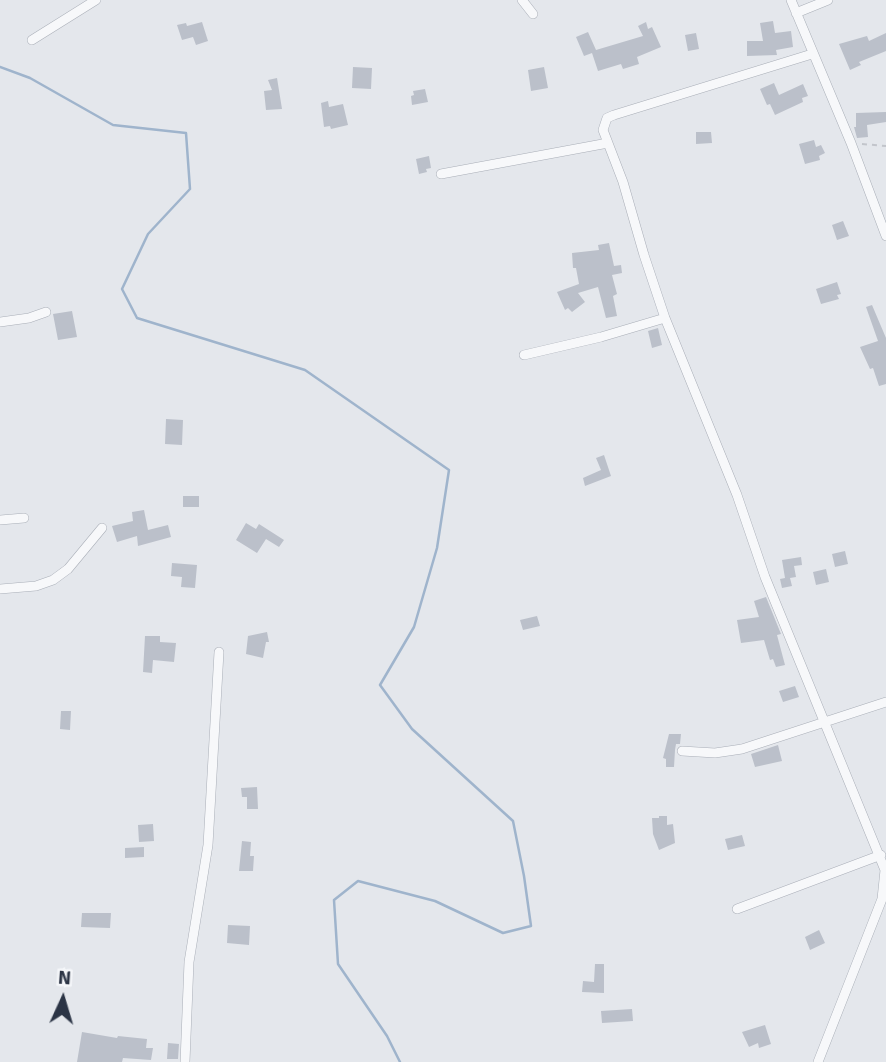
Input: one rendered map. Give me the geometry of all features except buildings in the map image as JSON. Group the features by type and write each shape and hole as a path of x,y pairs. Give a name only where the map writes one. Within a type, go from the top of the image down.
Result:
{"street":[{"path":"32,40 96,0"},
{"path":"522,0 533,14"},
{"path":"791,0 851,143 886,236"},
{"path":"796,13 828,0"},
{"path":"812,54 614,115 607,118 603,130 623,182 643,255 665,318 737,495 765,577 881,855 885,878 882,899 818,1062"},
{"path":"441,174 608,143"},
{"path":"0,322 29,318 46,312"},
{"path":"524,355 601,337 665,318"},
{"path":"0,520 24,518"},
{"path":"0,589 36,586 52,580 68,569 102,528"},
{"path":"185,1062 189,962 208,845 219,652"},
{"path":"682,751 726,752 764,743 886,702"},
{"path":"737,909 881,855"}],"path":[{"path":"851,143 886,146"}],"waterway":[{"path":"0,67 30,78 113,125 186,133 190,189 148,234 122,289 137,318 305,370 449,470 437,548 414,627 380,685 412,729 513,821 531,926 503,933 435,901 358,881 334,900 338,964 387,1036 400,1062"}]}
